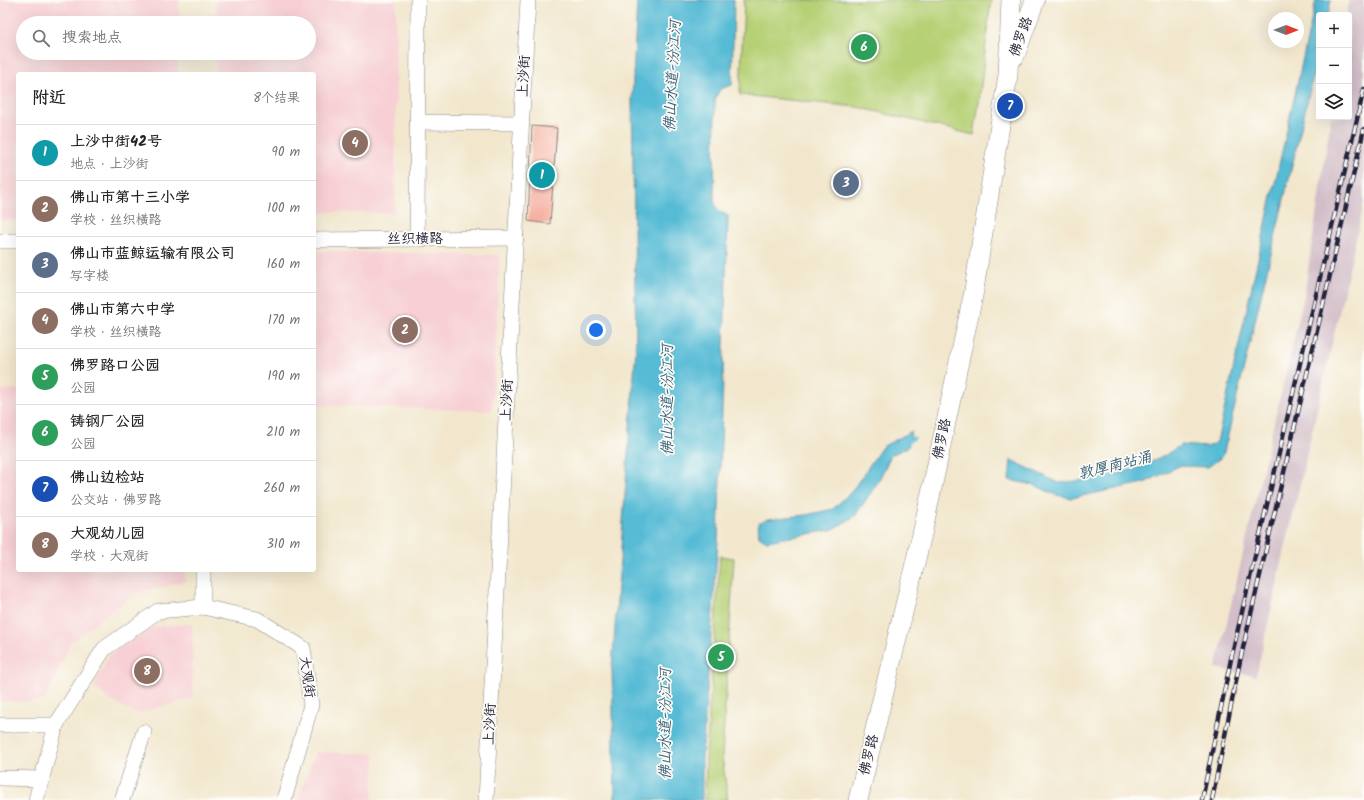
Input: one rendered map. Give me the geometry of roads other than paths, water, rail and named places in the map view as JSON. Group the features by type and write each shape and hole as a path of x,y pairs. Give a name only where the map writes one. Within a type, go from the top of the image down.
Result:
{"main road":[{"name":"佛罗路","path":"858,800 923,530 973,296 1008,75 1011,0"},
{"name":"佛罗路","path":"1008,75 1035,0"}],"street":[{"path":"417,239 418,0"},
{"name":"上沙街","path":"486,800 528,0"},
{"path":"417,122 522,123"},
{"name":"丝织横路","path":"316,240 516,238"},
{"path":"0,241 16,241"},
{"path":"203,572 203,607"},
{"name":"大观街","path":"36,800 56,725 104,649 158,611 203,607 257,619 303,648 311,705 284,800"},
{"path":"0,725 56,725"},
{"path":"122,800 144,732"},
{"path":"0,778 42,779"}],"water":[{"name":"佛山水道-汾江河","path":"637,0 734,0 732,85 720,89 715,99 714,202 719,211 728,216 718,541 702,758 702,800 615,800 612,667 636,349 632,100"},
{"path":"1316,0 1331,0 1329,12 1316,12 1316,65 1223,456 1208,467 1179,466 1144,483 1072,498 1056,495 1034,485 1009,480 1011,460 1059,483 1100,478 1141,467 1164,456 1181,445 1207,447 1217,442"},
{"path":"912,431 908,447 891,455 878,482 855,516 832,530 767,541 759,536 758,523 768,519 806,515 833,509 852,491 882,447"}],"waterway":[{"name":"敦厚南站涌","path":"906,442 914,438"}],"railway":[{"path":"1202,800 1231,659 1364,89"},
{"path":"1212,800 1240,661 1364,129"}],"place":[{"name":"铸钢厂公园","path":"864,47"},
{"name":"佛山边检站","path":"1010,106"},
{"name":"佛山市第六中学","path":"355,143"},
{"name":"上沙中街42号","path":"542,175"},
{"name":"佛山市蓝鲸运输有限公司","path":"846,183"},
{"name":"佛山市第十三小学","path":"405,330"},
{"name":"佛罗路口公园","path":"721,657"},
{"name":"大观幼儿园","path":"147,671"}]}
